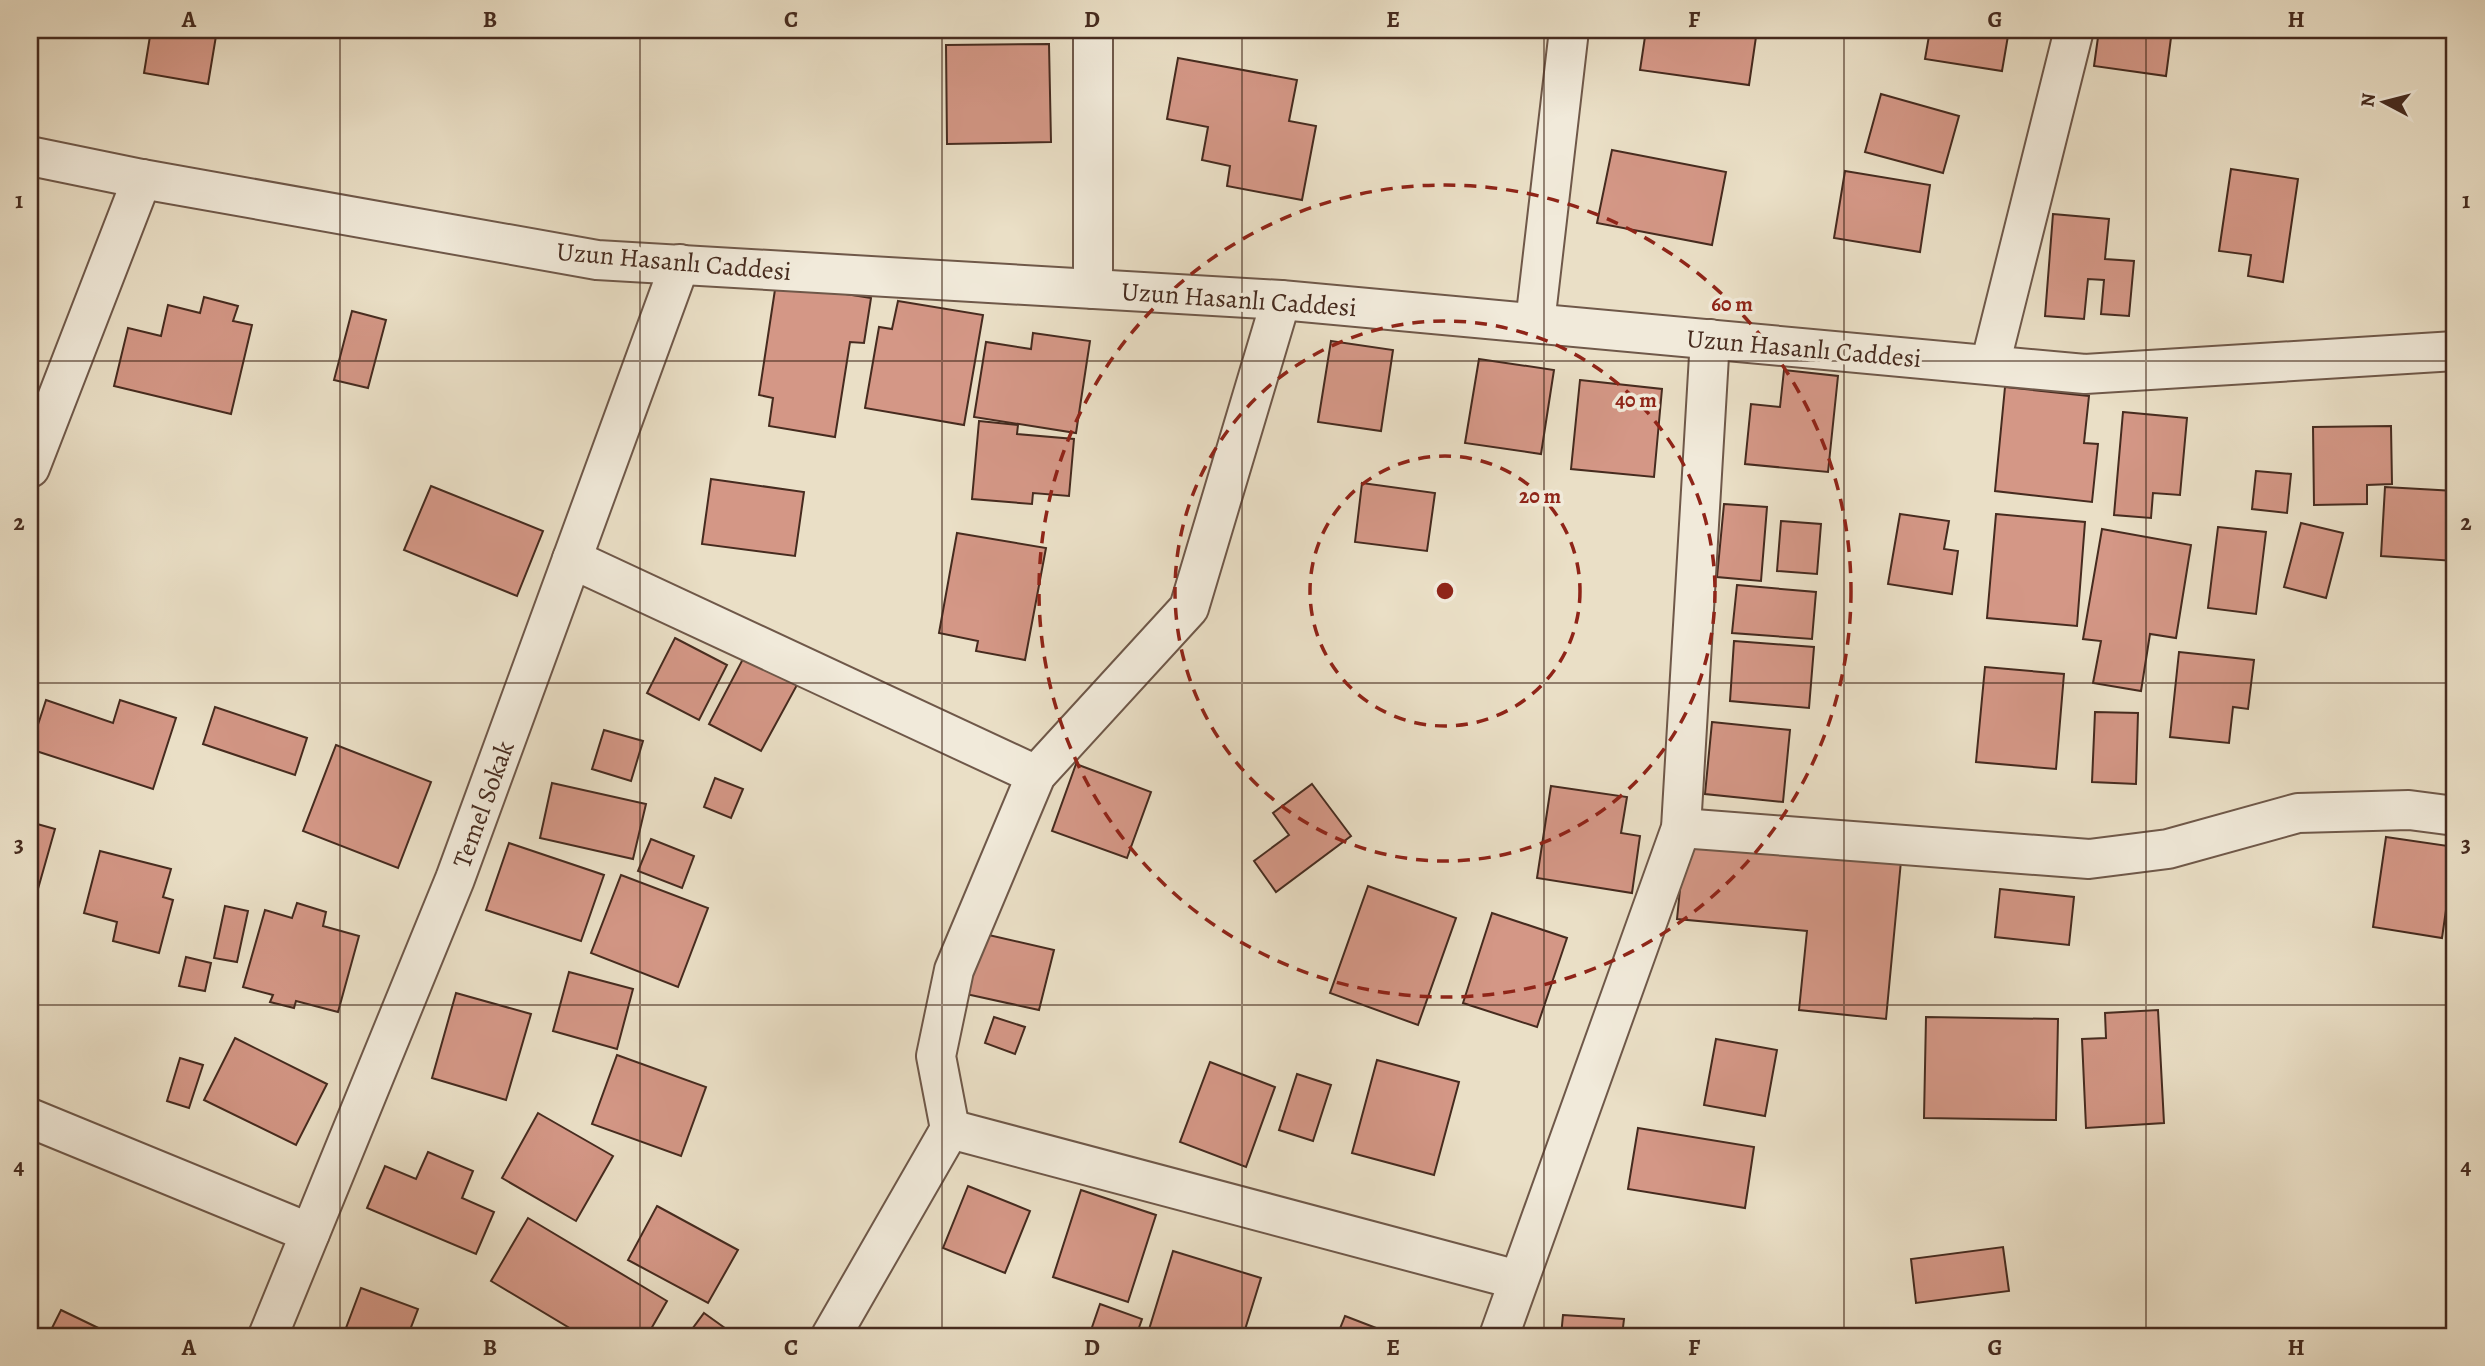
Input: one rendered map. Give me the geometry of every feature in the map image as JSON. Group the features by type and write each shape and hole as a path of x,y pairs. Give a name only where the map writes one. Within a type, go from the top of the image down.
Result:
{"street":[{"path":"1093,30 1093,289"},
{"path":"1535,323 1569,30"},
{"path":"1990,365 2074,30"},
{"name":"Uzun Hasanlı Caddesi","path":"30,156 142,179 597,260 1281,300 2085,374 2455,351"},
{"path":"30,468 142,179"},
{"name":"Temel Sokak","path":"268,1336 455,879 680,264"},
{"path":"831,1336 950,1129 936,1056 954,970 1036,775 1189,608 1281,300"},
{"path":"1499,1336 1681,828 1710,339"},
{"path":"572,559 1036,775"},
{"path":"1681,828 2088,859 2168,849 2298,813 2409,810 2455,816"},
{"path":"30,1118 310,1233"},
{"path":"950,1129 1518,1280"}],"building":[{"path":"151,30 217,30 208,84 144,73"},
{"path":"1646,30 1757,30 1749,85 1640,70"},
{"path":"1930,30 2009,30 2002,71 1925,59"},
{"path":"2099,30 2172,30 2166,76 2094,66"},
{"path":"1049,44 1051,142 947,144 946,45"},
{"path":"1178,58 1297,80 1289,121 1316,126 1302,200 1227,186 1230,166 1202,160 1208,127 1167,119"},
{"path":"1881,94 1959,116 1943,173 1865,152"},
{"path":"1612,150 1726,172 1712,245 1597,223"},
{"path":"2231,169 2298,179 2283,282 2248,276 2251,255 2219,251"},
{"path":"1845,171 1930,185 1920,252 1834,238"},
{"path":"2053,214 2109,219 2105,259 2134,261 2129,316 2101,314 2104,280 2088,279 2084,319 2045,316"},
{"path":"776,283 871,298 864,343 850,342 835,437 769,426 773,398 759,395"},
{"path":"204,297 238,306 233,321 252,325 231,414 114,386 128,328 161,336 168,305 200,313"},
{"path":"898,301 983,315 964,425 865,408 879,327 892,329"},
{"path":"352,311 386,320 368,388 334,380"},
{"path":"1033,333 1090,341 1076,433 974,417 986,342 1031,349"},
{"path":"1331,341 1393,350 1381,431 1318,422"},
{"path":"1479,359 1554,370 1541,454 1465,443"},
{"path":"1784,370 1838,376 1828,472 1745,464 1751,404 1780,407"},
{"path":"1580,380 1662,389 1654,477 1571,469"},
{"path":"2005,387 2089,396 2084,443 2098,444 2092,502 1995,491"},
{"path":"2123,412 2187,418 2180,495 2153,493 2151,518 2114,515"},
{"path":"979,421 1018,425 1017,434 1074,439 1069,496 1033,493 1032,504 972,499"},
{"path":"2391,426 2392,484 2367,485 2367,504 2314,505 2313,427"},
{"path":"2256,471 2291,474 2287,513 2252,509"},
{"path":"711,479 804,492 795,556 702,544"},
{"path":"1362,483 1435,493 1427,551 1355,542"},
{"path":"431,486 543,531 517,596 404,550"},
{"path":"2385,487 2455,491 2455,561 2381,556"},
{"path":"1724,504 1767,507 1761,581 1717,577"},
{"path":"1900,514 1949,521 1944,549 1958,551 1952,594 1888,584"},
{"path":"1996,514 2085,522 2077,626 1987,618"},
{"path":"1781,521 1821,524 1817,574 1777,571"},
{"path":"2301,523 2343,533 2326,598 2284,587"},
{"path":"2218,527 2266,532 2256,614 2208,608"},
{"path":"2102,529 2191,545 2176,638 2150,634 2141,691 2093,683 2101,641 2083,639"},
{"path":"957,533 1046,548 1025,660 976,651 978,641 939,633"},
{"path":"1737,585 1816,592 1812,639 1732,633"},
{"path":"675,638 727,665 699,720 647,693"},
{"path":"1734,641 1814,647 1809,708 1730,701"},
{"path":"2179,652 2254,660 2248,709 2233,707 2229,743 2170,737"},
{"path":"744,657 797,685 761,751 709,724"},
{"path":"1985,667 2064,674 2056,769 1976,762"},
{"path":"46,700 113,723 120,700 176,718 153,789 30,749"},
{"path":"215,707 307,738 295,775 203,744"},
{"path":"2095,712 2138,713 2136,784 2092,782"},
{"path":"1712,722 1790,730 1783,802 1705,794"},
{"path":"604,730 643,741 631,781 592,769"},
{"path":"336,745 431,782 398,868 303,831"},
{"path":"1076,764 1151,792 1127,858 1052,831"},
{"path":"715,778 743,789 731,818 704,807"},
{"path":"552,783 646,804 633,859 540,838"},
{"path":"1312,784 1351,836 1276,892 1254,861 1289,835 1273,813"},
{"path":"1551,786 1627,797 1621,833 1640,836 1632,893 1537,878"},
{"path":"30,822 55,829 30,917"},
{"path":"2386,837 2455,847 2442,938 2373,927"},
{"path":"651,839 694,856 682,888 638,871"},
{"path":"1685,840 1901,861 1886,1019 1799,1010 1807,931 1677,919"},
{"path":"509,843 604,875 581,941 486,910"},
{"path":"100,851 171,869 163,897 173,900 159,953 113,941 117,922 84,913"},
{"path":"621,875 708,908 678,987 591,953"},
{"path":"1368,886 1456,918 1418,1025 1330,993"},
{"path":"2000,889 2074,897 2069,945 1995,937"},
{"path":"297,903 326,912 323,926 359,936 338,1012 296,1001 294,1008 270,1002 273,995 243,987 265,910 292,918"},
{"path":"225,906 248,911 237,962 214,958"},
{"path":"1492,913 1567,938 1537,1027 1463,1003"},
{"path":"980,933 1054,950 1039,1010 966,994"},
{"path":"186,957 211,963 205,991 179,986"},
{"path":"569,972 633,989 617,1049 553,1031"},
{"path":"456,993 531,1014 506,1100 432,1078"},
{"path":"2158,1010 2164,1123 2086,1128 2082,1039 2106,1038 2105,1013"},
{"path":"994,1017 1025,1027 1015,1054 985,1043"},
{"path":"1926,1017 2058,1019 2056,1120 1924,1118"},
{"path":"235,1038 327,1084 296,1145 204,1100"},
{"path":"1716,1039 1777,1050 1765,1116 1704,1105"},
{"path":"617,1055 706,1087 681,1156 592,1124"},
{"path":"180,1058 203,1065 189,1108 167,1101"},
{"path":"1377,1060 1459,1082 1434,1175 1352,1153"},
{"path":"1210,1062 1275,1087 1246,1167 1180,1142"},
{"path":"1297,1074 1331,1085 1313,1141 1279,1130"},
{"path":"538,1113 613,1156 576,1221 502,1178"},
{"path":"1638,1128 1754,1147 1745,1208 1628,1189"},
{"path":"428,1152 473,1171 462,1198 494,1212 476,1254 367,1208 385,1166 416,1179"},
{"path":"968,1186 1030,1211 1005,1273 943,1248"},
{"path":"1081,1190 1156,1215 1128,1302 1053,1277"},
{"path":"657,1206 738,1250 708,1303 628,1260"},
{"path":"528,1218 667,1301 647,1336 583,1336 491,1281"},
{"path":"2003,1247 2009,1291 1916,1303 1911,1259"},
{"path":"1173,1251 1261,1278 1243,1336 1147,1336"},
{"path":"361,1288 418,1309 410,1330 427,1336 343,1336"},
{"path":"1100,1304 1142,1319 1136,1336 1089,1336"},
{"path":"61,1310 115,1336 48,1336"},
{"path":"704,1313 736,1336 687,1336"},
{"path":"1563,1315 1624,1319 1622,1336 1561,1336"},
{"path":"1345,1316 1397,1336 1337,1336"}]}
